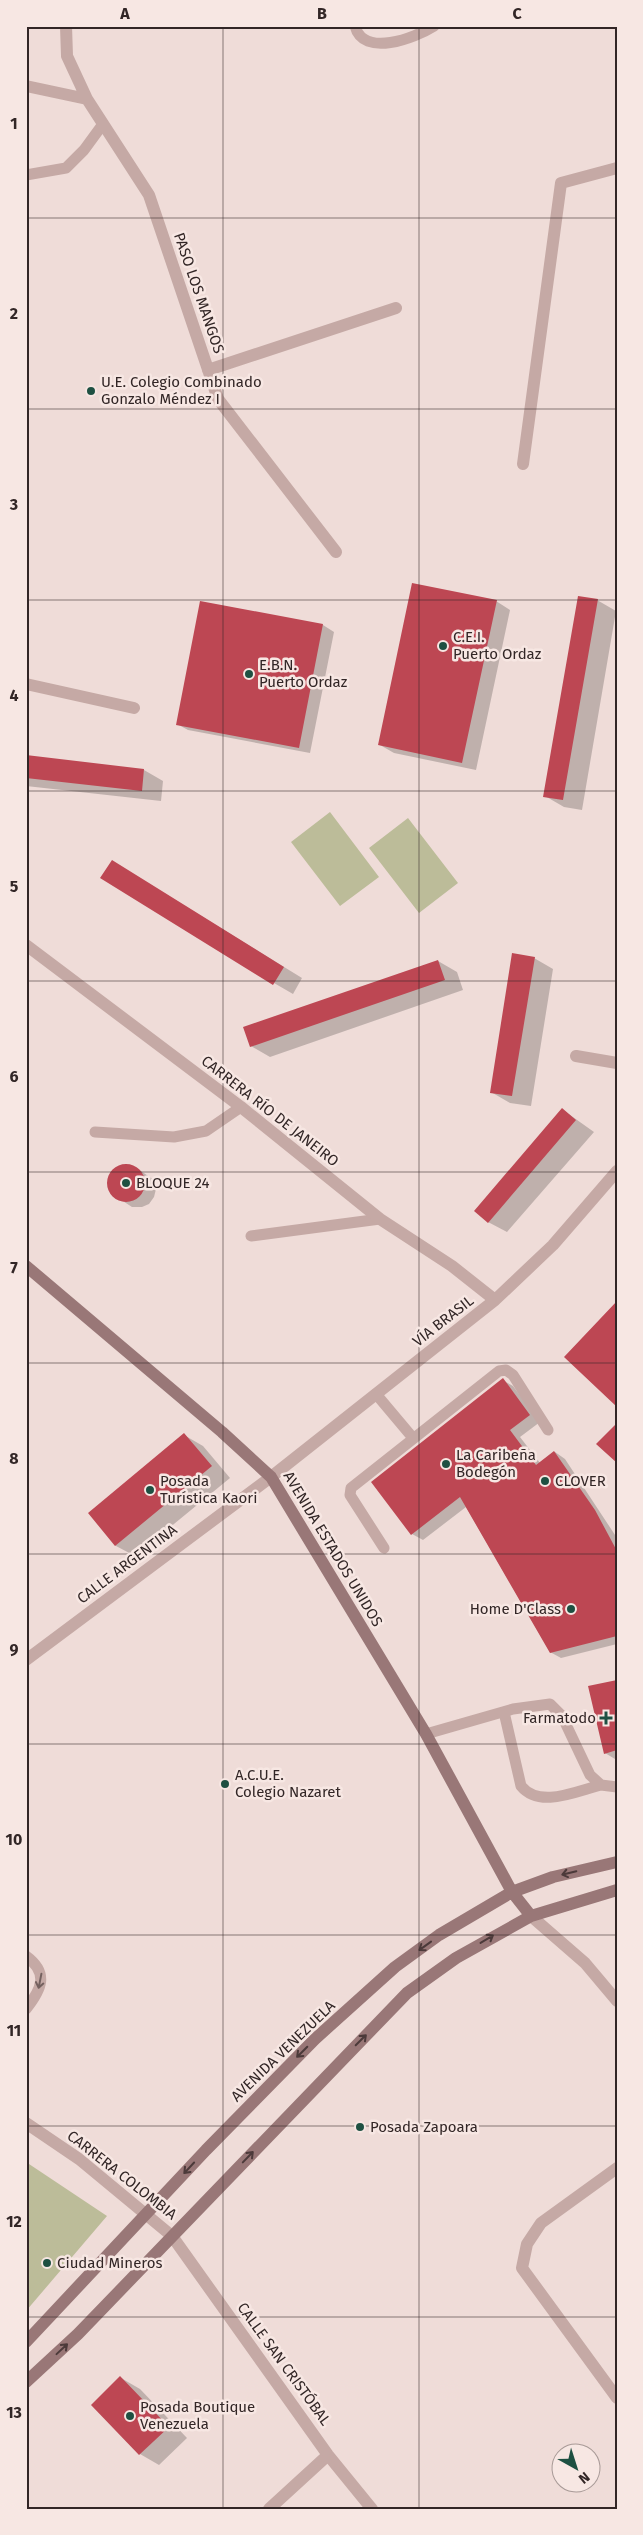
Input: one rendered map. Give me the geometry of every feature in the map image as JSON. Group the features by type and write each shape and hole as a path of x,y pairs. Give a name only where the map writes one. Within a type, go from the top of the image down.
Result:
{"street":[{"name":"PASO LOS MANGOS","path":"66,26 67,56 87,99 149,195 218,399 336,552"},
{"path":"26,86 87,99"},
{"path":"523,464 562,183 617,168"},
{"path":"208,370 396,308"},
{"path":"26,684 134,708"},
{"name":"CARRERA RÍO DE JANEIRO","path":"26,945 242,1107 380,1219 452,1266 495,1300"},
{"path":"576,1056 617,1064"},
{"name":"VÍA BRASIL","path":"271,1477 495,1300 553,1245 617,1171"},
{"name":"AVENIDA ESTADOS UNIDOS","path":"26,1266 222,1432 271,1477 426,1734 512,1892 531,1916"},
{"name":"CALLE ARGENTINA","path":"26,1660 271,1477"},
{"name":"AVENIDA VENEZUELA","path":"26,2342 145,2215 315,2039 395,1967 439,1935 512,1892 553,1877 617,1862"},
{"path":"26,2382 78,2334 407,1993 456,1958 531,1916 617,1890"},
{"path":"531,1916 585,1963 617,2001"},
{"name":"CARRERA COLOMBIA","path":"26,2123 79,2158 172,2236"},
{"path":"617,2168 541,2223 527,2244 522,2268 617,2398"},
{"name":"CALLE SAN CRISTÓBAL","path":"172,2236 328,2455 372,2509"},
{"path":"269,2509 328,2455"}],"lane":[{"path":"355,26 357,34 361,39 386,45 434,26"},
{"path":"26,175 66,168 84,150 103,124"},
{"path":"95,1132 174,1137 206,1132 242,1107"},
{"path":"251,1236 380,1219"},
{"path":"384,1548 350,1495 351,1488 498,1371 506,1370 513,1375 548,1430"},
{"path":"376,1394 412,1438"},
{"path":"426,1734 504,1712 550,1704 562,1716 590,1775 601,1786"},
{"path":"504,1712 521,1786 527,1793 547,1799 601,1786 617,1787"},
{"path":"26,1956 39,1967 42,1974 37,1992 26,2009"}],"green space":[{"path":"330,812 379,877 340,906 291,842"},
{"path":"408,818 458,883 419,913 369,848"},
{"name":"Ciudad Mineros","path":"26,2162 107,2216 26,2311"}],"building":[{"name":"C.E.I. Puerto Ordaz","path":"412,583 497,600 462,763 378,745"},
{"path":"578,596 598,599 563,800 543,797"},
{"name":"E.B.N. Puerto Ordaz","path":"200,601 323,624 299,748 176,725"},
{"path":"26,755 144,769 142,791 26,778"},
{"path":"112,860 284,967 273,985 100,878"},
{"path":"512,953 535,957 512,1096 490,1093"},
{"path":"438,960 445,980 250,1047 243,1027"},
{"path":"562,1108 576,1120 488,1223 474,1211"},
{"name":"BLOQUE 24","path":"126,1164 133,1165 139,1170 144,1176 144,1190 139,1196 133,1201 126,1202 119,1201 113,1196 108,1190 107,1183 108,1176 113,1170 119,1165"},
{"path":"617,1301 617,1407 564,1357"},
{"path":"503,1378 530,1415 510,1430 536,1465 554,1451 595,1510 617,1551 617,1636 550,1653 460,1497 411,1535 371,1482"},
{"path":"617,1423 617,1463 596,1444"},
{"name":"Posada Turística Kaori","path":"184,1433 212,1466 115,1546 88,1513"},
{"name":"Farmatodo","path":"617,1680 617,1750 604,1754 588,1686"},
{"name":"Posada Boutique Venezuela","path":"120,2376 169,2427 139,2455 91,2405"}],"place":[{"name":"U.E. Colegio Combinado Gonzalo Méndez I","path":"91,391"},
{"name":"C.E.I. Puerto Ordaz","path":"443,646"},
{"name":"E.B.N. Puerto Ordaz","path":"249,674"},
{"name":"BLOQUE 24","path":"126,1183"},
{"name":"La Caribeña Bodegón","path":"446,1464"},
{"name":"CLOVER","path":"545,1481"},
{"name":"Posada Turística Kaori","path":"150,1490"},
{"name":"Home D'Class","path":"571,1609"},
{"name":"Farmatodo","path":"606,1718"},
{"name":"A.C.U.E. Colegio Nazaret","path":"225,1784"},
{"name":"Posada Zapoara","path":"360,2127"},
{"name":"Ciudad Mineros","path":"47,2263"},
{"name":"Posada Boutique Venezuela","path":"130,2416"}]}
